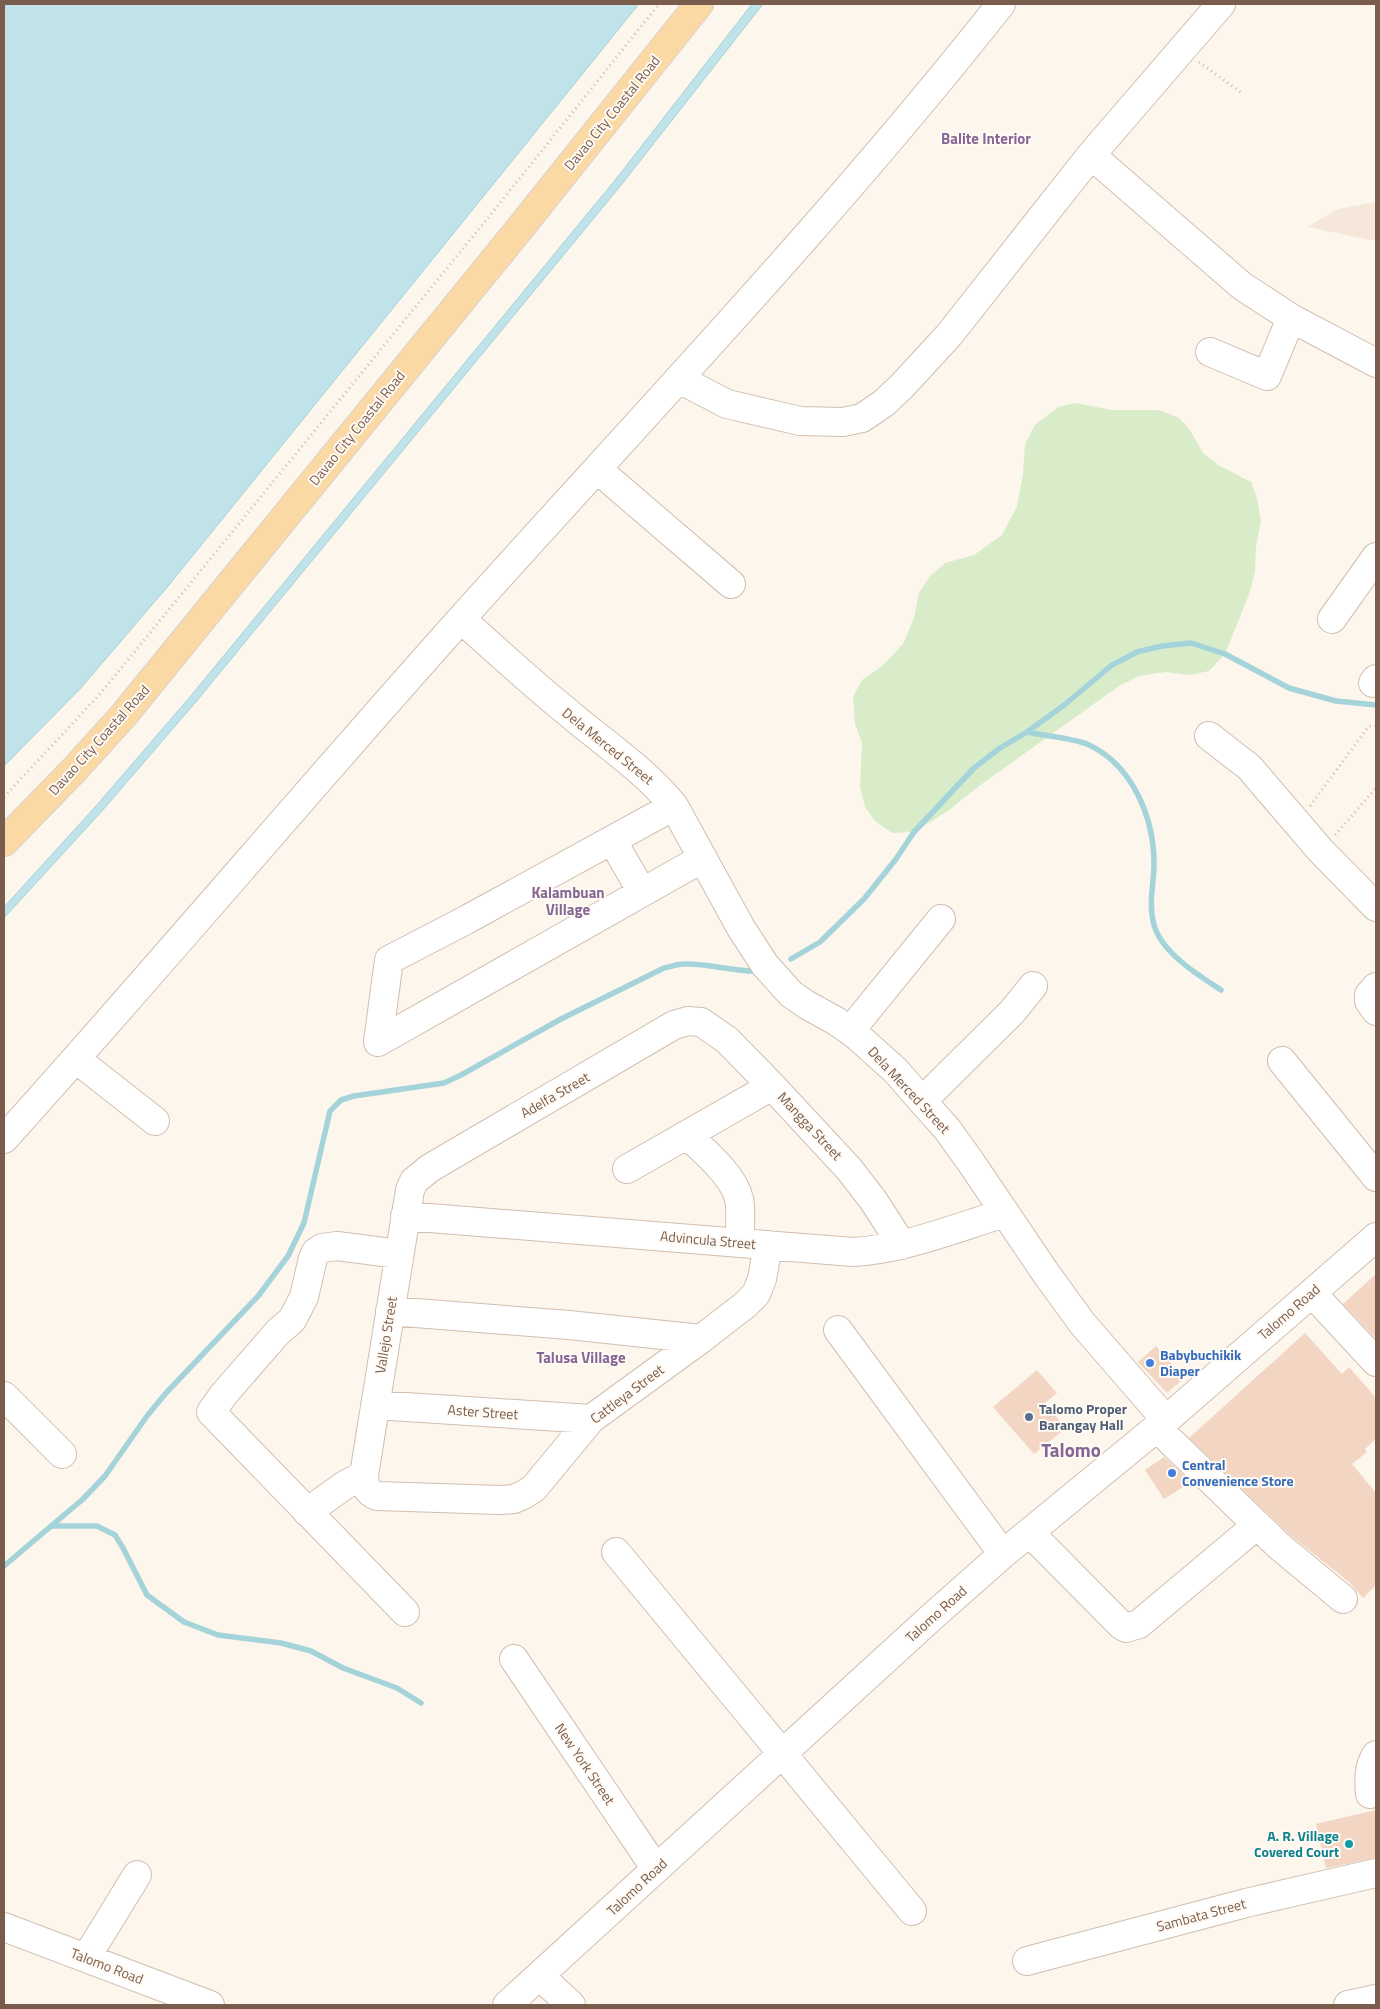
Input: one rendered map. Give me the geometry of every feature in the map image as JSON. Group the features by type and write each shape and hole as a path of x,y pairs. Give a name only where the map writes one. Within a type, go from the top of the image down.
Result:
{"main road":[{"name":"Davao City Coastal Road","path":"4,842 123,716 521,227 699,4"}],"street":[{"path":"4,1140 460,619 679,379 930,92 1001,4"},
{"path":"679,379 727,404 745,410 808,422 843,422 862,418 884,403 949,335 1091,155 1221,4"},
{"path":"1091,155 1242,286 1291,318 1376,364"},
{"path":"1210,352 1267,376 1291,318"},
{"path":"597,469 731,584"},
{"path":"1332,620 1376,557"},
{"name":"Dela Merced Street","path":"460,619 564,710 646,775 674,806 752,946 778,980 807,1005 850,1031 896,1071 947,1129 1082,1323 1162,1424 1257,1525 1279,1546 1343,1599"},
{"path":"1209,736 1249,768 1322,851 1376,907"},
{"path":"674,806 389,960 378,1042 703,858"},
{"path":"612,840 642,892"},
{"path":"850,1031 941,920"},
{"path":"922,1101 1012,1012 1033,986"},
{"path":"1376,987 1369,995 1369,1001 1376,1011"},
{"name":"Adelfa Street","path":"414,1181 430,1168 674,1025 688,1021 701,1022"},
{"name":"Mangga Street","path":"701,1022 727,1040 850,1169 902,1245"},
{"path":"76,1059 155,1121"},
{"path":"1282,1061 1376,1177"},
{"path":"628,1169 772,1086"},
{"path":"688,1134 734,1185 739,1199 740,1242"},
{"name":"Vallejo Street","path":"366,1482 375,1405 410,1190 414,1181"},
{"name":"Advincula Street","path":"406,1216 853,1252 871,1251 902,1245 1005,1213"},
{"name":"Talomo Road","path":"507,2005 934,1615 1003,1554 1162,1424 1376,1236"},
{"name":"Cattleya Street","path":"366,1482 372,1494 377,1496 500,1500 525,1494 534,1488 591,1419 701,1339 745,1305 756,1294 762,1279 768,1245"},
{"path":"400,1254 337,1246 322,1248 316,1252 304,1297 292,1320 278,1332 210,1412 405,1612"},
{"path":"1312,1293 1376,1362"},
{"path":"390,1311 569,1325 701,1339"},
{"path":"838,1330 1003,1554"},
{"path":"4,1396 62,1454"},
{"name":"Aster Street","path":"375,1405 591,1419"},
{"path":"308,1512 345,1485 366,1482"},
{"path":"1030,1533 1126,1628 1139,1624 1257,1525"},
{"path":"616,1552 912,1911"},
{"name":"New York Street","path":"514,1658 656,1869"},
{"path":"1370,1794 1368,1775 1371,1763 1376,1755"},
{"name":"Sambata Street","path":"1027,1961 1246,1903 1376,1873"},
{"path":"86,1958 137,1875"},
{"name":"Talomo Road","path":"4,1927 210,2005"},
{"path":"540,1976 570,2005"},
{"path":"1348,2005 1376,1999"},
{"path":"533,2005 539,2000 544,2005"}],"path":[{"path":"4,797 51,748 130,658 496,208 659,4"},
{"path":"1182,49 1243,94"},
{"path":"1298,822 1368,726 1376,726"},
{"path":"1322,851 1376,788"}],"shaded area":[{"path":"1376,202 1376,241 1307,227 1338,209"}],"green space":[{"path":"1075,403 1112,410 1159,410 1179,418 1190,430 1203,453 1218,465 1251,482 1257,498 1261,521 1256,547 1255,571 1250,592 1225,654 1209,671 1189,675 1166,672 1139,676 1119,686 979,786 948,811 914,832 892,833 875,821 865,807 860,786 862,743 855,724 853,697 862,680 881,667 903,644 914,618 919,593 930,576 945,563 974,555 1002,535 1017,506 1023,474 1025,444 1035,425 1058,407"}],"water":[{"path":"4,4 639,4 169,585 80,689 4,766"},
{"path":"752,4 763,4 622,184 195,703 102,811 4,918 4,907 96,806 189,698 616,179"}],"building":[{"path":"1376,1274 1376,1339 1343,1304"},
{"path":"1305,1333 1342,1374 1349,1367 1376,1398 1376,1439 1365,1449 1367,1452 1352,1464 1376,1493 1376,1585 1363,1598 1349,1582 1289,1534 1189,1438"},
{"path":"1156,1346 1184,1378 1167,1393 1138,1362"},
{"name":"Talomo Proper Barangay Hall","path":"1037,1370 1057,1393 1045,1403 1066,1428 1034,1454 993,1407"},
{"name":"Central Convenience Store","path":"1164,1457 1191,1482 1164,1499 1145,1470"},
{"name":"A. R. Village Covered Court","path":"1376,1810 1376,1858 1326,1868 1316,1824"}],"waterway":[{"path":"791,959 820,942 864,899 896,859 914,832 974,768 1000,748 1027,732 1063,706 1112,665 1137,652 1162,646 1191,643 1225,654 1289,688 1336,701 1376,705"},
{"path":"1027,732 1087,744 1103,753 1128,778 1145,811 1150,828 1154,864 1151,909 1158,935 1182,962 1221,990"},
{"path":"4,1566 83,1499 105,1476 147,1416 166,1393 259,1295 288,1256 304,1223 330,1111 341,1100 354,1096 444,1083 561,1019 664,968 681,964 693,964 759,971"},
{"path":"52,1526 97,1526 115,1535 147,1595 184,1622 218,1635 281,1643 311,1651 343,1668 397,1688 421,1703"}],"place":[{"name":"Babybuchikik Diaper","path":"1150,1363"},
{"name":"Talomo Proper Barangay Hall","path":"1029,1417"},
{"name":"Central Convenience Store","path":"1172,1473"},
{"name":"A. R. Village Covered Court","path":"1349,1844"}],"district":[{"name":"Balite Interior","path":"986,139"},
{"name":"Kalambuan Village","path":"568,902"},
{"name":"Talusa Village","path":"581,1358"},
{"name":"Talomo","path":"1071,1450"}]}
